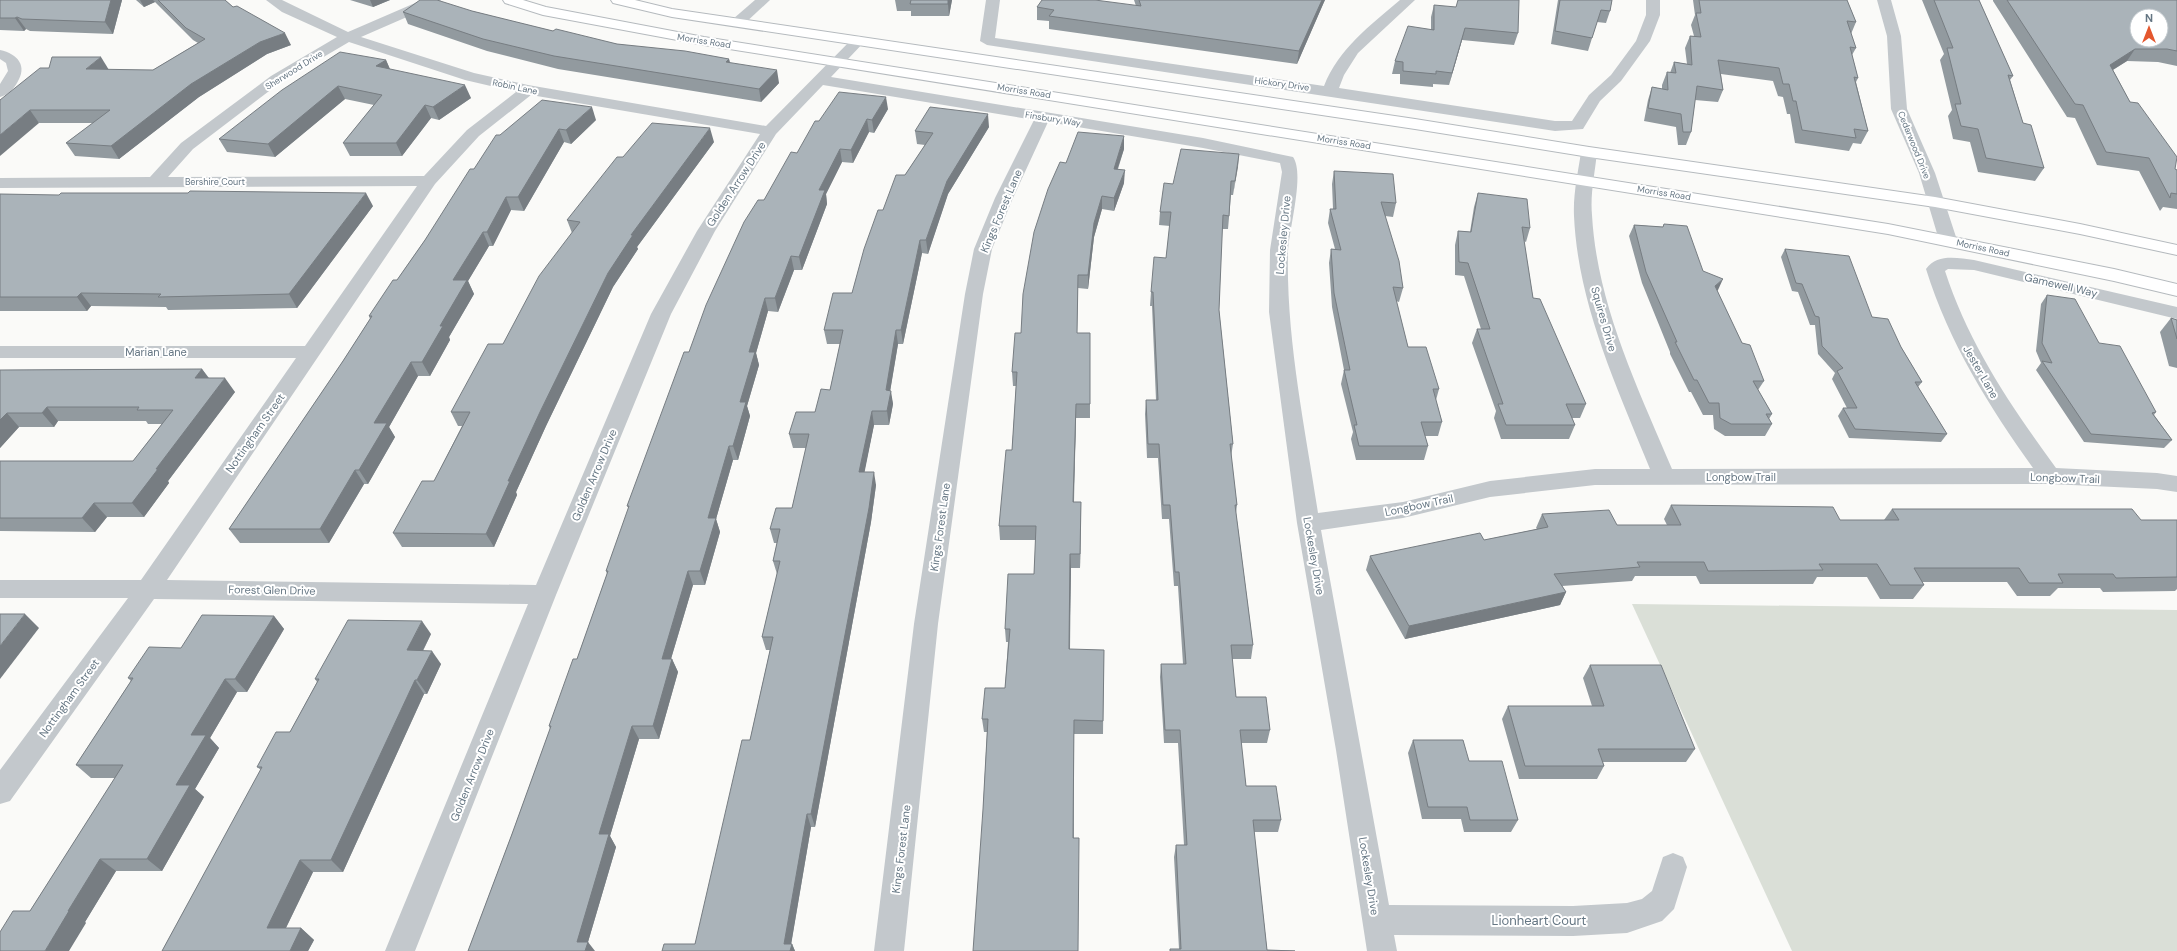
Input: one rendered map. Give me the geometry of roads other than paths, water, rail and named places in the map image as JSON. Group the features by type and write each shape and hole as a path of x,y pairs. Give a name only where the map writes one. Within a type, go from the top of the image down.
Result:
{"main road":[{"name":"Morriss Road","path":"510,0 543,11 620,27 1948,240 2177,290"},
{"path":"618,0 672,13 1415,124 1589,152 1935,202 2080,229 2177,250"}],"street":[{"name":"Robin Lane","path":"273,0 287,9 348,37 470,77 528,90 770,131"},
{"name":"Sherwood Drive","path":"154,183 187,146 276,79 348,37 434,0"},
{"path":"738,22 763,0"},
{"name":"Hickory Drive","path":"993,0 987,41 1330,91 1555,126 1577,126 1594,98 1616,78 1643,41 1653,15 1653,0"},
{"path":"1384,0 1405,3"},
{"name":"Cedarwood Drive","path":"1884,0 1894,36 1899,110 1927,174 1948,240"},
{"path":"1330,91 1342,64 1355,45 1405,3"},
{"name":"Golden Arrow Drive","path":"400,951 544,595 661,314 706,232 770,131 859,40"},
{"path":"0,54 10,57 15,63 15,74 10,85 0,92"},
{"name":"Finsbury Way","path":"820,80 1203,143 1286,160"},
{"name":"Nottingham Street","path":"0,792 148,589 388,243 429,181 473,134 528,90"},
{"name":"Kings Forest Lane","path":"889,951 926,624 974,294 983,249 1004,198 1043,117"},
{"name":"Squires Drive","path":"1589,152 1584,222 1588,263 1601,317 1618,367 1664,477"},
{"name":"Lockesley Drive","path":"1286,160 1290,172 1279,250 1279,312 1308,523 1349,750 1382,951"},
{"name":"Bershire Court","path":"0,183 429,181"},
{"name":"Gamewell Way","path":"1944,263 1981,266 2177,313"},
{"name":"Jester Lane","path":"1944,263 1935,269 1944,300 1967,349 1999,404 2050,476"},
{"name":"Marian Lane","path":"0,352 312,352"},
{"name":"Longbow Trail","path":"1308,523 1403,510 1490,488 1595,477 2050,476 2157,481 2177,484"},
{"name":"Forest Glen Drive","path":"0,589 148,589 544,595"},
{"name":"Lionheart Court","path":"1376,920 1573,921 1627,918 1650,911 1664,900 1673,867"}]}
